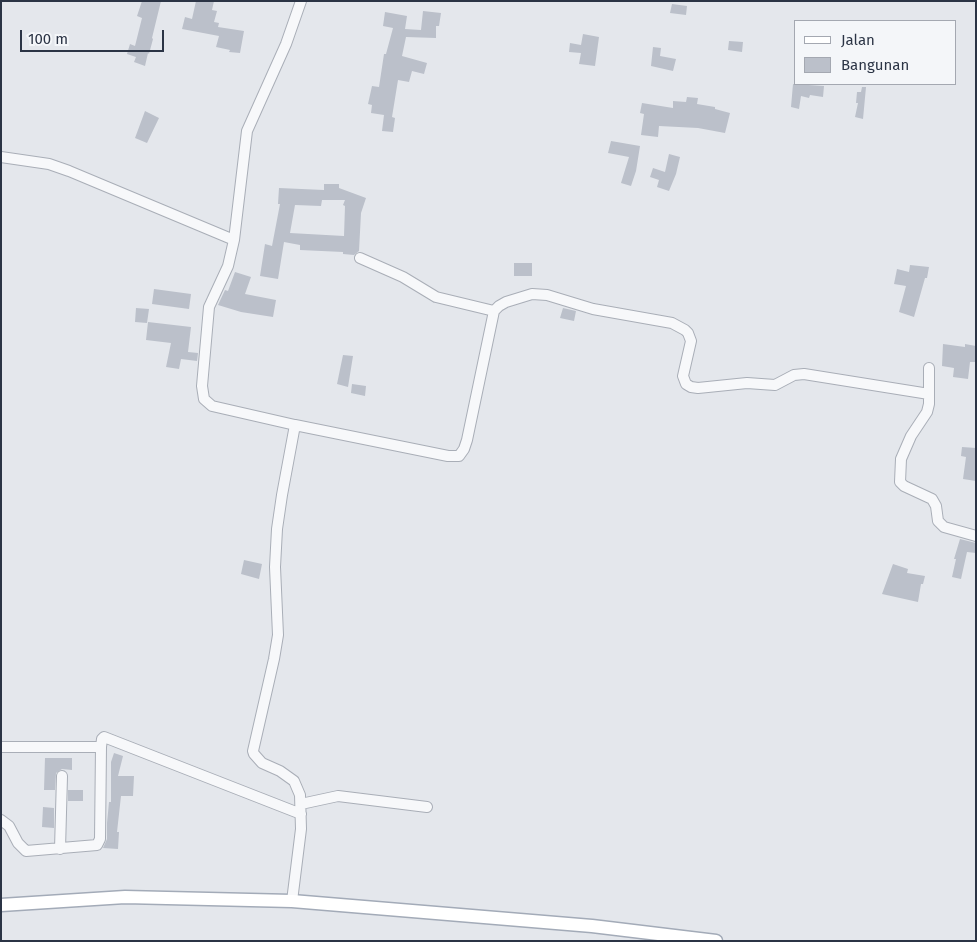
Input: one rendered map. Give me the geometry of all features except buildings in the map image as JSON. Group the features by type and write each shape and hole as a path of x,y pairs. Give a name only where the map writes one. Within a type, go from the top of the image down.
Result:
{"main road":[{"path":"1,905 125,897 292,901 592,926 716,941"}],"street":[{"path":"301,1 286,44 247,131 234,240 228,266 209,307 202,386 204,398 208,404 295,425 448,456 459,456 467,440 494,311 499,306 532,294 672,323 685,330 691,342 683,376 686,384 691,387 747,383 775,385 796,374 929,394"},
{"path":"1,157 49,164 69,170 234,240"},
{"path":"360,258 403,277 436,297 494,311"},
{"path":"929,368 927,412 911,436 901,459 900,482 904,486 932,498 936,506 938,521 944,527 976,536"},
{"path":"292,901 299,847 300,794 294,781 280,771 262,763 253,750 277,640 275,567 278,529 282,495 295,425"},
{"path":"1,820 9,826 24,850 96,846 99,843 101,747 104,737 301,809 338,796 428,807"},
{"path":"1,747 101,747"},
{"path":"60,848 62,776"}]}
